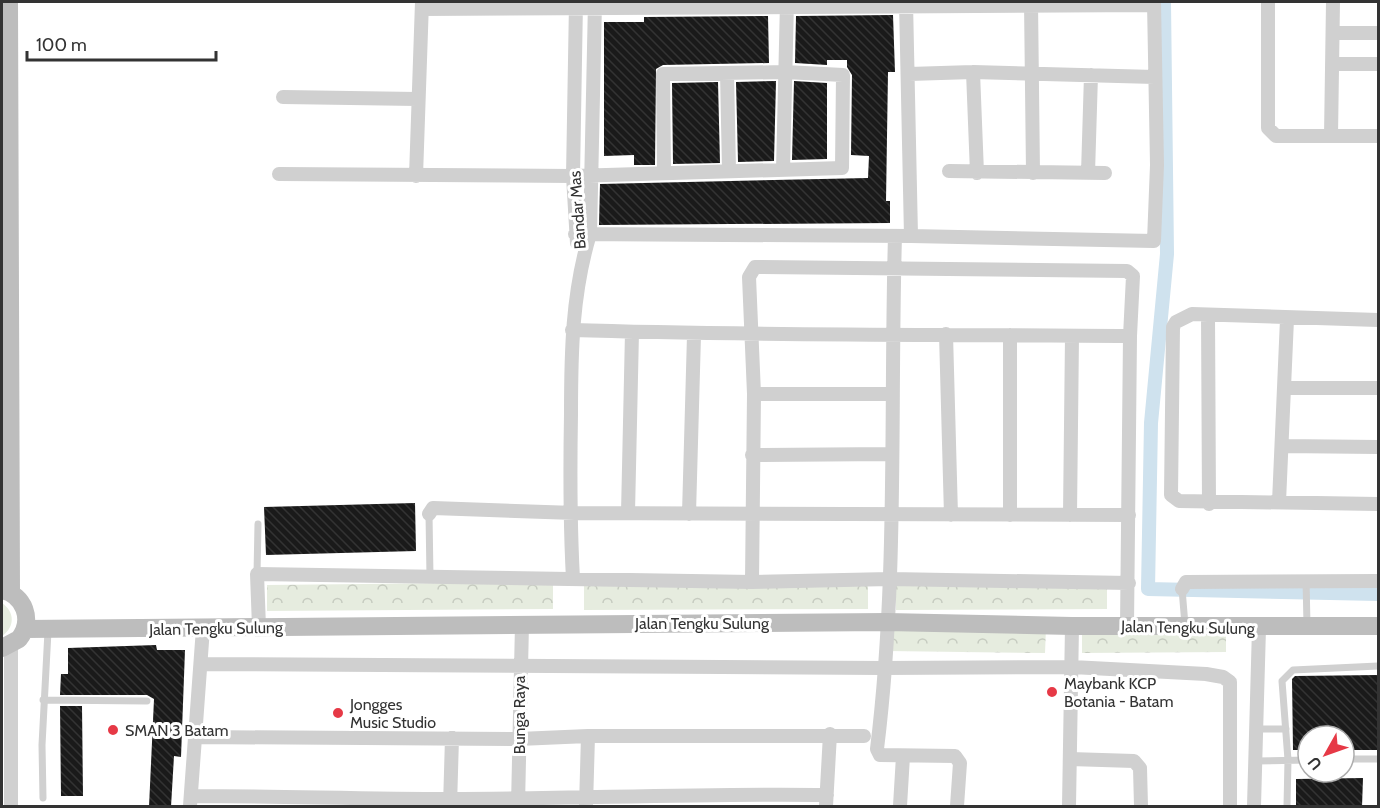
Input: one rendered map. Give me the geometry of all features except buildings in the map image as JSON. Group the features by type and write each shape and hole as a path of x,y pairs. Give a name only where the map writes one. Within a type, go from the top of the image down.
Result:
{"street":[{"path":"8,803 6,647 20,639 27,621 23,604 6,591 6,74 9,2"},
{"path":"1268,2 1268,128 1276,136 1378,136"},
{"path":"1331,136 1333,2"},
{"path":"1031,3 1034,173"},
{"path":"416,176 422,5 1154,3 1154,241 911,236 575,234"},
{"path":"783,170 787,4"},
{"path":"906,4 911,236"},
{"name":"Bandar Mas","path":"576,5 573,177 575,234 581,263"},
{"name":"Bandar Mas","path":"581,263 590,234 595,5"},
{"path":"1333,33 1378,33"},
{"path":"1332,64 1378,64"},
{"path":"279,174 573,177 843,166 843,75 785,72 663,74 664,172"},
{"path":"909,74 974,72 1155,77"},
{"path":"974,72 977,173"},
{"path":"727,73 729,170"},
{"path":"1088,173 1091,75"},
{"path":"283,97 417,99"},
{"path":"949,171 1105,173"},
{"path":"895,236 891,454 893,514 877,749 880,755 955,756 960,763 957,807"},
{"path":"573,579 570,513 572,330 581,263"},
{"path":"752,582 754,394 749,277 755,267 1127,271 1133,276 1130,336 1127,626"},
{"path":"1378,320 1287,319 1192,314 1176,322 1173,327 1170,413 1171,495 1184,503 1378,504"},
{"path":"1208,315 1209,504"},
{"path":"1279,502 1287,319"},
{"path":"572,330 694,335 1130,336"},
{"path":"628,513 632,332"},
{"path":"946,334 951,515"},
{"path":"689,514 694,335"},
{"path":"1010,335 1010,515"},
{"path":"1070,515 1072,336"},
{"path":"1284,388 1378,388"},
{"path":"754,394 892,394"},
{"path":"1282,446 1378,447"},
{"path":"752,454 891,454"},
{"path":"429,514 433,508 570,513 1129,515"},
{"path":"259,627 257,574 752,582 890,579 1129,583"},
{"path":"1182,589 1186,582 1306,583 1378,580"},
{"name":"Jalan Tengku Sulung","path":"25,629 887,622 1127,626 1185,618 1260,627 1307,618 1378,626"},
{"name":"Bunga Raya","path":"518,802 519,667 522,624"},
{"path":"1069,807 1072,626"},
{"path":"1254,807 1260,627"},
{"path":"203,628 190,802 826,801 830,734"},
{"path":"201,664 519,667 1072,667 1223,676 1229,681 1230,807"},
{"path":"195,737 519,739 588,736 830,734 864,736"},
{"path":"586,802 588,736"},
{"path":"450,803 452,738"},
{"path":"900,807 903,756"},
{"path":"1070,759 1134,761 1140,768 1141,807"}],"lane":[{"path":"429,514 430,578"},
{"path":"257,574 258,524"},
{"path":"1306,583 1307,618"},
{"path":"1182,589 1185,618"},
{"path":"43,798 43,700 48,629"},
{"path":"1287,807 1288,760 1282,681 1293,670 1378,666"},
{"path":"43,700 147,701"},
{"path":"1255,729 1286,729"},
{"path":"1356,759 1378,759"},
{"path":"1255,761 1296,760"}],"green space":[{"path":"553,582 553,609 267,611 267,585"},
{"path":"1107,584 1107,609 896,610 896,585"},
{"path":"868,585 868,609 584,610 584,586"},
{"path":"2,603 9,611 12,620 2,636"},
{"path":"1046,628 1045,653 888,651 887,629"},
{"path":"1226,633 1226,652 1082,653 1082,634"}],"waterway":[{"path":"1164,2 1167,254 1151,423 1148,589 1378,594"}],"place":[{"name":"Maybank KCP Botania - Batam","path":"1052,692"},
{"name":"Jongges Music Studio","path":"338,713"},
{"name":"SMAN 3 Batam","path":"113,730"}]}
